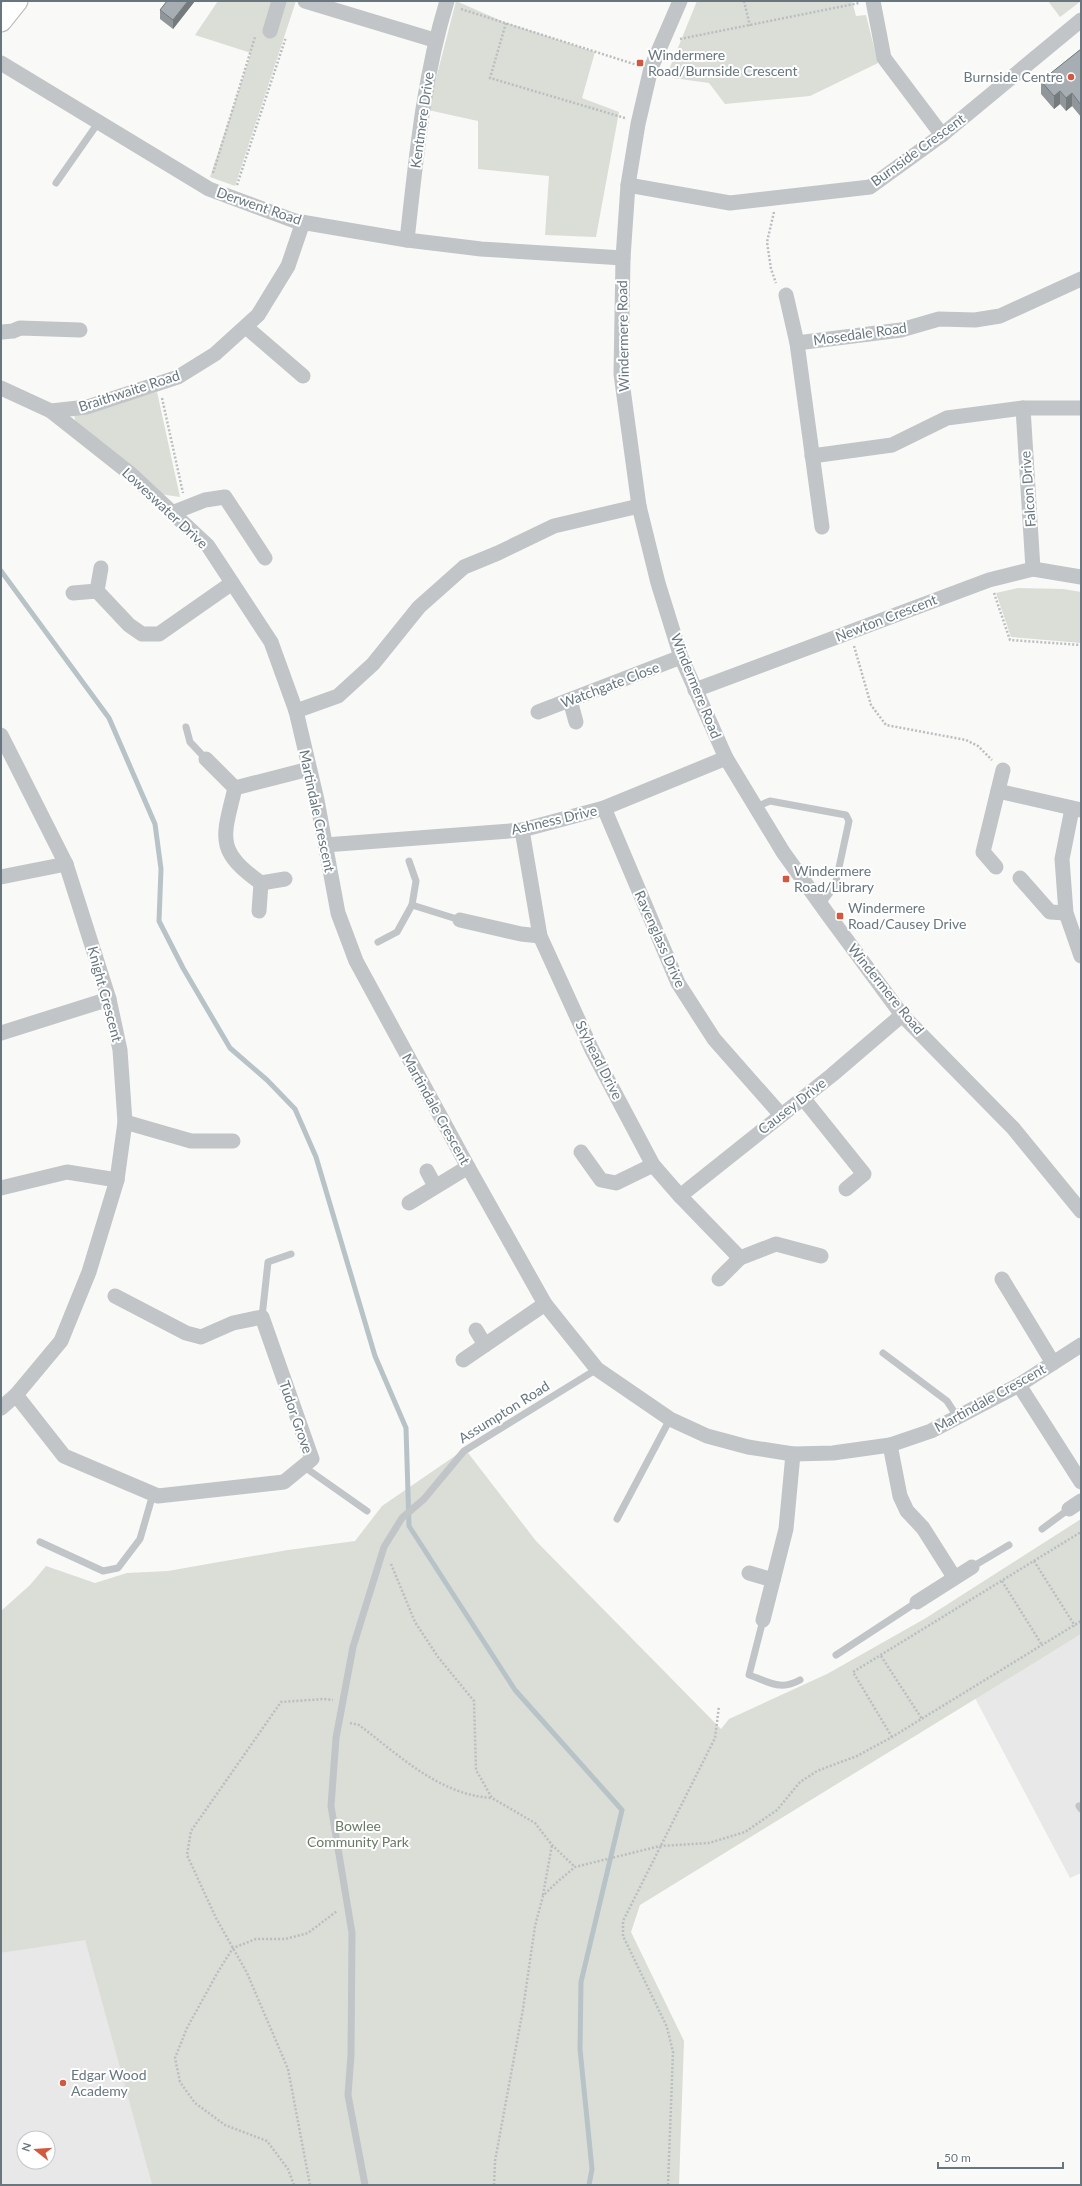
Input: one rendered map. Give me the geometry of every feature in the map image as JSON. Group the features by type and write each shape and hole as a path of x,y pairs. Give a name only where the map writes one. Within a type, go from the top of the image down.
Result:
{"street":[{"path":"1,21 17,1"},
{"path":"263,31 279,1"},
{"path":"306,1 434,40"},
{"name":"Windermere Road","path":"680,1 651,71 638,122 628,185 623,258 621,374 639,506 658,583 682,658 726,758 783,852 821,905 902,1015 1013,1128 1081,1211"},
{"path":"869,2 884,58 942,135"},
{"name":"Kentmere Drive","path":"407,240 423,102 434,40 446,3"},
{"name":"Burnside Crescent","path":"628,185 730,204 870,187 942,135 1081,20"},
{"name":"Derwent Road","path":"1,63 98,124 209,189 303,222 407,240 480,249 623,258"},
{"name":"Braithwaite Road","path":"51,411 87,407 178,378 214,354 258,315 288,266 303,222"},
{"name":"Mosedale Road","path":"797,343 901,330 939,319 975,320 1000,316 1081,279"},
{"path":"786,295 797,343 822,528"},
{"path":"246,327 303,376"},
{"path":"1,334 20,328 80,330"},
{"path":"1,388 51,411"},
{"path":"812,456 892,446 947,418 1023,408 1081,408"},
{"name":"Falcon Drive","path":"1023,408 1033,569"},
{"name":"Loweswater Drive","path":"51,411 132,475 208,546 271,642 296,711"},
{"path":"172,513 205,500 225,497 265,558"},
{"path":"296,711 338,696 374,664 419,607 464,567 554,526 639,506"},
{"path":"97,591 101,568"},
{"name":"Newton Crescent","path":"695,690 989,580 1033,569 1081,577"},
{"path":"97,591 129,625 142,634 159,634 232,583"},
{"path":"73,593 97,591"},
{"name":"Watchgate Close","path":"538,712 682,658"},
{"path":"570,700 576,722"},
{"name":"Martindale Crescent","path":"296,711 309,769 318,800 338,913 356,961 468,1168 545,1304 597,1369 670,1418 708,1436 748,1448 793,1454 832,1453 890,1445 931,1431 959,1418 1019,1385 1081,1345"},
{"name":"Knight Crescent","path":"1,735 66,864 109,999 120,1050 125,1122 117,1180 89,1272 61,1340 16,1395 1,1408"},
{"name":"Ashness Drive","path":"325,845 522,830 604,808 726,758"},
{"path":"206,759 235,788"},
{"path":"235,788 309,769"},
{"path":"996,867 983,852 1003,770"},
{"path":"235,788 225,830 228,852 241,868 261,883 285,879"},
{"path":"998,792 1077,810 1062,860 1066,913 1081,956"},
{"name":"Ravenglass Drive","path":"604,808 678,983 714,1039 781,1115"},
{"name":"Styhead Drive","path":"522,830 540,936 592,1050 653,1166 740,1258"},
{"path":"1,877 66,864"},
{"path":"1020,878 1050,912 1066,913"},
{"path":"259,911 261,883"},
{"path":"460,920 521,934 540,936"},
{"path":"1,1033 109,999"},
{"name":"Causey Drive","path":"680,1196 803,1098 902,1015"},
{"path":"803,1098 864,1174 846,1189"},
{"path":"125,1122 190,1141 233,1141"},
{"path":"581,1152 601,1180 616,1183 653,1166"},
{"path":"409,1203 435,1186 468,1168"},
{"path":"427,1171 435,1186"},
{"path":"1,1188 67,1172 117,1180"},
{"path":"719,1279 740,1258 776,1244 821,1256"},
{"path":"1002,1279 1053,1363"},
{"path":"115,1296 186,1333 201,1337 233,1323 262,1317"},
{"path":"463,1360 545,1304"},
{"name":"Tudor Grove","path":"16,1395 64,1456 158,1496 284,1482 312,1459 262,1317"},
{"path":"476,1330 485,1345"},
{"path":"1019,1385 1081,1482"},
{"path":"890,1445 900,1496 907,1511 923,1528 954,1577"},
{"path":"763,1620 786,1529 793,1454"},
{"path":"917,1602 954,1577 972,1567"},
{"path":"749,1573 773,1580"}],"lane":[{"path":"56,184 98,124"},
{"path":"186,727 190,742 206,759"},
{"path":"756,807 770,801 846,815 849,821 835,886 821,905"},
{"path":"378,942 397,932 412,905 416,881 409,862"},
{"path":"412,905 460,920"},
{"path":"262,1317 268,1262 291,1254"},
{"path":"883,1353 946,1400 959,1418"},
{"name":"Assumpton Road","path":"365,2185 348,2095 351,2055 352,1933 331,1806 336,1738 353,1647 384,1547 402,1518 464,1451 597,1369"},
{"path":"617,1519 670,1418"},
{"path":"303,1466 367,1511"},
{"path":"40,1542 102,1571 118,1568 140,1539 153,1494"},
{"path":"1042,1529 1075,1505"},
{"path":"972,1567 1009,1545"},
{"path":"836,1655 917,1602"},
{"path":"763,1620 749,1675 788,1686 800,1680"}],"path":[{"path":"744,1 750,26"},
{"path":"666,35 680,40 869,2"},
{"path":"446,3 651,71"},
{"path":"506,23 490,78 638,122"},
{"path":"209,189 263,31 286,36 233,198"},
{"path":"776,198 773,222 767,242 771,269 779,290 786,295"},
{"path":"159,383 186,507"},
{"path":"989,580 1010,640 1081,645"},
{"path":"850,632 871,705 886,725 966,740 978,746 1003,770"},
{"path":"892,1737 853,1672 1081,1532"},
{"path":"384,1547 415,1622 438,1658 474,1701 476,1770 492,1798"},
{"path":"1034,1561 1075,1626"},
{"path":"1002,1581 1042,1645"},
{"path":"543,1896 575,1867 660,1846 709,1843 745,1832 777,1810 800,1782 817,1771 857,1756 892,1737 1081,1621"},
{"path":"881,1656 922,1719"},
{"path":"310,2185 288,2069 247,1973 187,1855 191,1832 281,1702 324,1699 343,1702"},
{"path":"668,2185 674,2052 667,2027 623,1936 623,1921 715,1738 719,1706"},
{"path":"339,1720 359,1725 422,1774 474,1797 492,1798 536,1823 552,1845 575,1867"},
{"path":"494,2185 495,2161 523,2009 535,1926 543,1896 552,1845"},
{"path":"294,2185 288,2169 267,2141 225,2126 195,2103 180,2082 175,2058 187,2028 233,1948 256,1938 286,1939 308,1933 347,1904"}],"shaded area":[{"path":"1081,1634 1081,1873 1070,1878 975,1698"},
{"name":"Edgar Wood Academy","path":"85,1939 152,2185 1,2185 1,1953"}],"green space":[{"path":"218,1 296,1 235,186 210,177 251,53 195,35"},
{"path":"456,1 504,22 595,52 582,98 619,112 596,237 545,235 549,176 478,169 478,121 428,110"},
{"path":"697,1 852,1 856,16 866,15 878,63 810,96 725,104 709,83 666,77"},
{"path":"1048,1 1081,1 1060,17"},
{"path":"157,392 180,497 160,494 76,425 74,414"},
{"path":"1018,588 1063,589 1081,592 1081,643 1011,637 996,593"},
{"name":"Bowlee Community Park","path":"465,1449 536,1541 721,1729 729,1719 827,1674 926,1618 1081,1519 1081,1634 640,1905 631,1932 684,2041 679,2185 152,2185 85,1940 1,1953 1,1611 30,1585 46,1566 95,1583 127,1573 168,1571 288,1550 355,1541 382,1506"}],"building":[{"path":"167,1 188,1 173,20 160,10"},
{"path":"1081,49 1081,105 1072,93 1066,98 1060,91 1054,96 1041,81"}],"waterway":[{"path":"1,571 109,718 155,824 161,869 159,921 183,968 230,1048 267,1080 295,1109 316,1157 375,1356 406,1428 409,1526 515,1690 622,1810 581,1982 580,2049 592,2169 589,2185"}],"place":[{"name":"Windermere Road/Burnside Crescent","path":"640,63"},
{"name":"Burnside Centre","path":"1071,77"},
{"name":"Windermere Road/Library","path":"786,879"},
{"name":"Windermere Road/Causey Drive","path":"840,916"},
{"name":"Edgar Wood Academy","path":"63,2083"}]}
